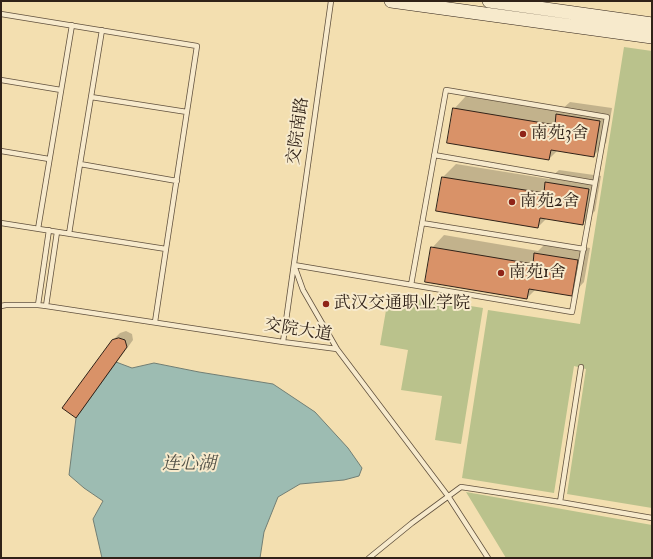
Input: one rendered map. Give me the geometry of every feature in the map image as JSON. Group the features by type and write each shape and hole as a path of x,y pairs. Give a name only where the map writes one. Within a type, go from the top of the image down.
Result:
{"street":[{"path":"391,1 652,37"},
{"path":"488,1 652,24"}],"lane":[{"name":"交院南路","path":"283,342 331,1"},
{"path":"1,14 198,46 155,322"},
{"path":"38,229 72,25"},
{"path":"69,234 102,30"},
{"path":"1,80 61,90"},
{"path":"294,265 411,285 572,312 607,117 446,90 411,285"},
{"path":"91,96 187,112"},
{"path":"1,151 49,159"},
{"path":"434,155 595,183"},
{"path":"80,164 177,181"},
{"path":"1,223 166,249"},
{"path":"422,223 584,249"},
{"path":"38,305 49,230"},
{"path":"46,306 58,232"},
{"name":"交院南路","path":"294,265 302,290 337,349"},
{"name":"交院大道","path":"1,306 46,306 337,349 448,496 488,558"},
{"path":"560,502 581,368"},
{"path":"369,558 412,522 461,487 652,518"}],"green space":[{"path":"624,47 652,51 652,508 567,494 586,369 574,366 554,493 462,478 488,310 580,324"},
{"path":"389,293 483,308 461,444 435,440 442,396 401,390 408,350 380,345"},
{"path":"466,492 652,525 652,558 506,558"}],"water":[{"name":"连心湖","path":"116,362 132,368 154,363 273,384 315,412 348,448 362,468 359,476 344,480 300,484 278,497 264,532 260,558 102,558 93,519 103,501 84,488 69,475 76,418"}],"building":[{"name":"南苑3舍","path":"453,108 555,125 556,114 600,121 594,157 551,150 549,160 447,143"},
{"name":"南苑2舍","path":"442,177 544,193 545,182 589,189 583,225 540,218 538,228 436,211"},
{"name":"南苑1舍","path":"431,247 533,264 534,253 578,260 572,296 529,289 527,299 425,282"},
{"path":"119,338 125,340 127,347 76,418 62,408 112,340"}],"place":[{"name":"南苑3舍","path":"523,134"},
{"name":"南苑2舍","path":"512,202"},
{"name":"南苑1舍","path":"501,273"},
{"name":"武汉交通职业学院","path":"326,304"}]}
